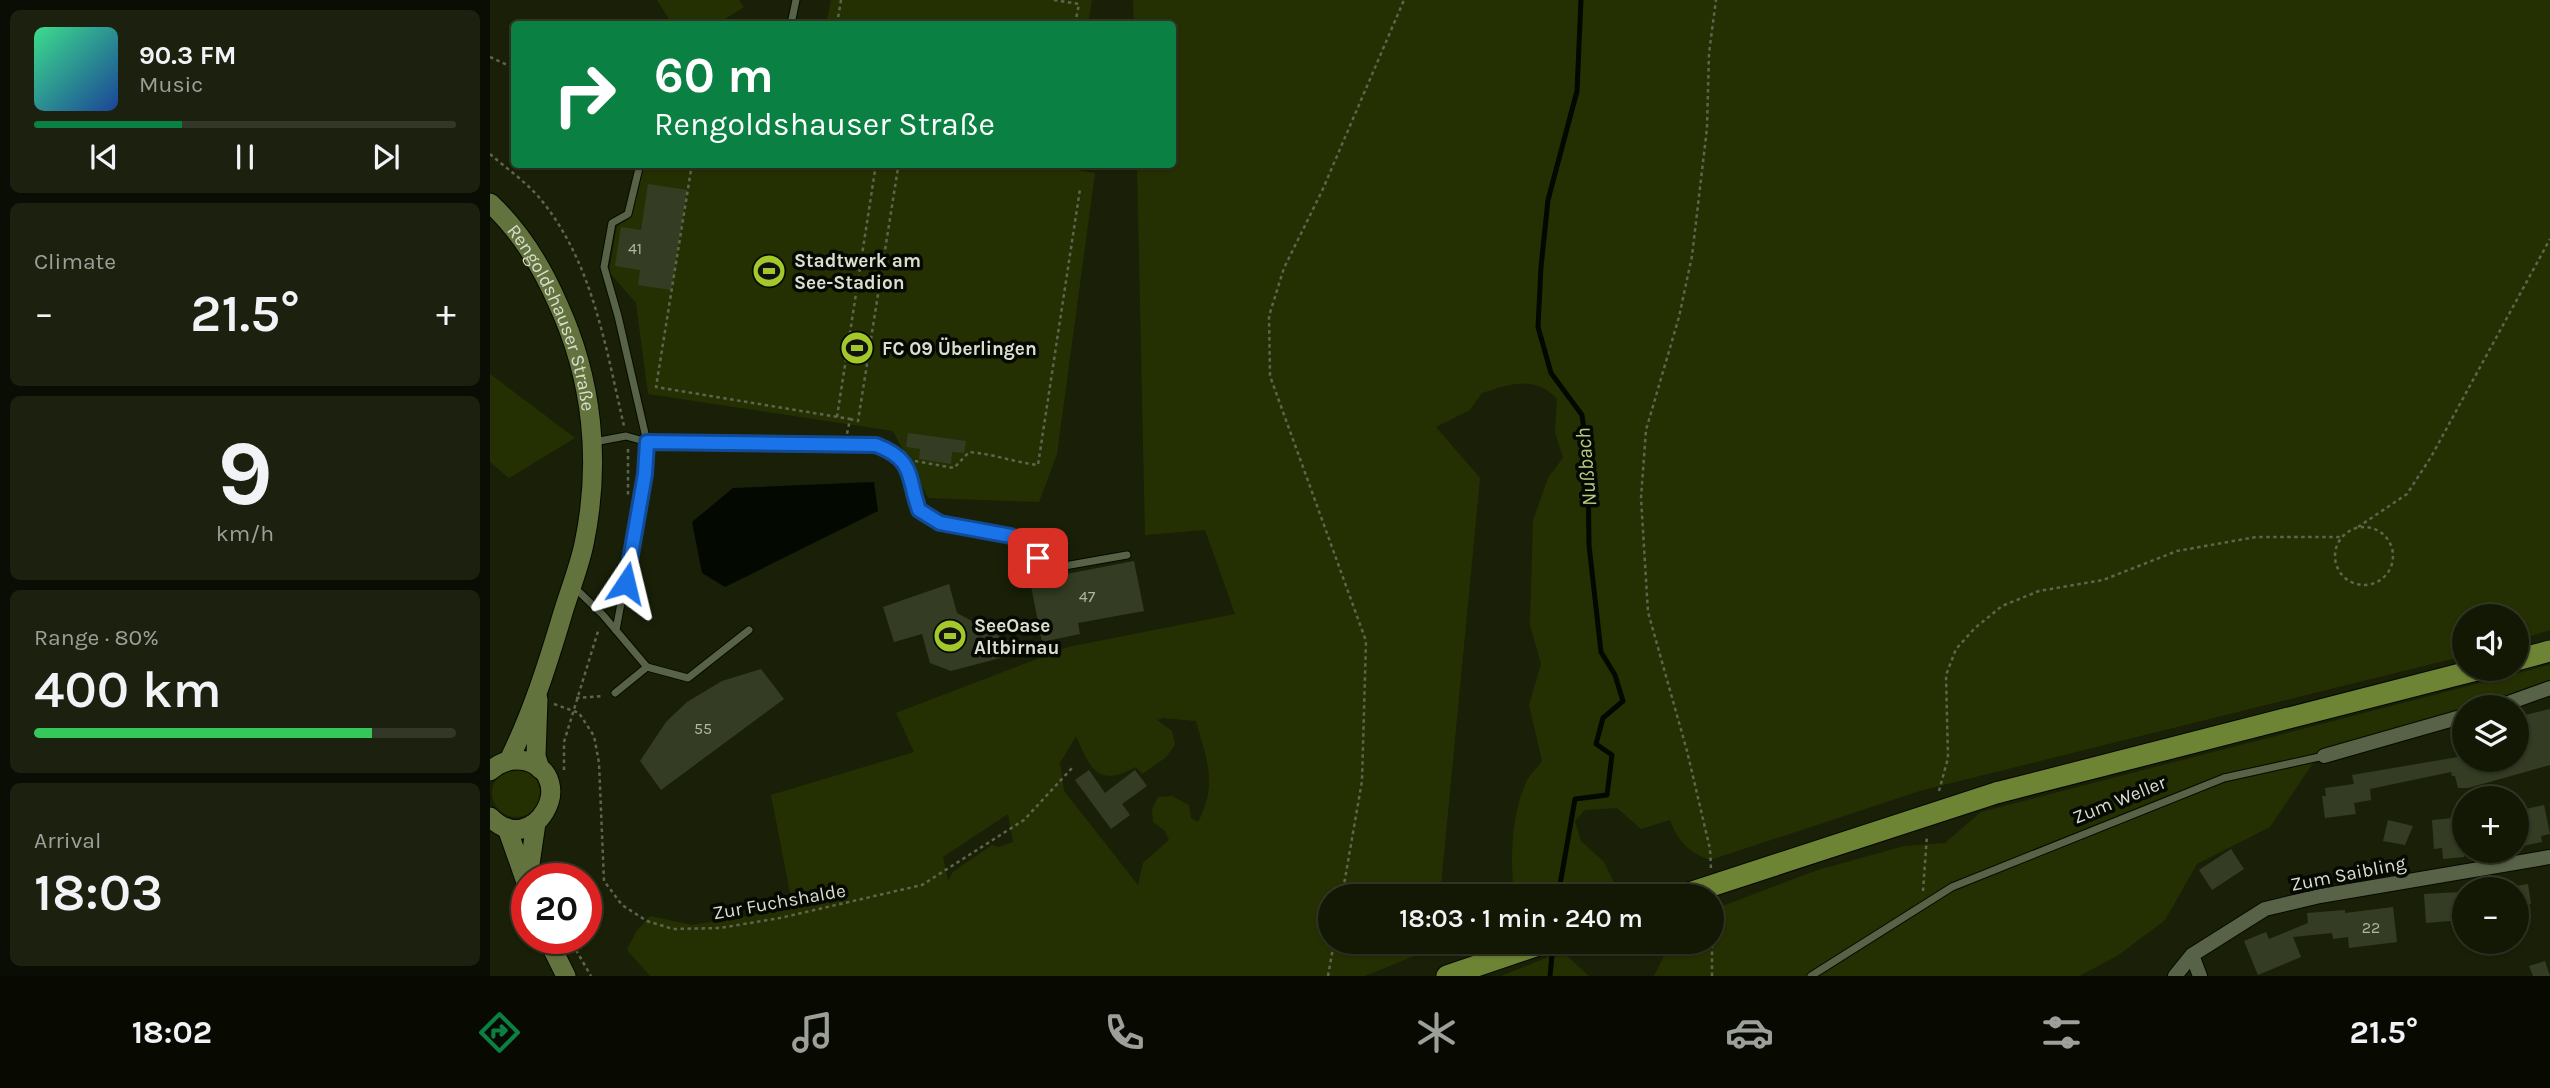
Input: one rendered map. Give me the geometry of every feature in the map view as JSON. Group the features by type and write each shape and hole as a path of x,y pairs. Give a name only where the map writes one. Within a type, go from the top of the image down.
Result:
{"main road":[{"path":"2529,657 2550,651"},
{"path":"1717,884 1996,793 2452,676"},
{"path":"1447,976 1512,954"}],"street":[{"name":"Rengoldshauser Straße","path":"490,203 533,257 573,337 585,378 593,443 590,503 584,545 538,698 536,756 549,784 550,802 536,823 530,863"},
{"path":"2529,696 2550,688"},
{"name":"Rengoldshauser Straße","path":"509,760 526,716 538,698"},
{"name":"Zum Weller","path":"2324,756 2452,719"},
{"path":"490,771 509,760 520,760 540,769"},
{"path":"490,817 508,828 522,829 536,823"},
{"path":"508,828 520,863"},
{"name":"Zum Saibling","path":"2175,976 2192,955 2265,909 2320,896 2550,857"},
{"path":"555,954 566,976"},
{"path":"2192,955 2200,976"}],"lane":[{"path":"792,21 796,0"},
{"path":"616,630 645,474 647,442 604,267 612,223 628,214 639,168"},
{"path":"593,443 626,436 647,442 876,445 894,452 910,468 912,490 919,510 940,523 1011,536 1054,568 1127,555"},
{"path":"572,585 603,615 648,667 688,678 749,630"},
{"path":"615,693 648,667"},
{"name":"Zum Weller","path":"1811,976 1952,887 2224,778 2324,756"}],"path":[{"path":"838,21 841,0"},
{"path":"1054,0 1079,4 1076,21"},
{"path":"1344,884 1362,781 1366,641 1274,388 1267,338 1269,316 1284,268 1322,191 1404,0"},
{"path":"1711,873 1710,849 1687,751 1648,612 1640,498 1646,430 1679,317 1692,256 1707,128 1709,53 1716,0"},
{"path":"490,57 511,67"},
{"path":"490,154 541,199 573,248 599,322 624,425"},
{"path":"691,168 656,387 858,421 898,168"},
{"path":"837,417 875,168"},
{"path":"901,459 954,468 969,452 999,455 1006,461 1038,465 1080,189"},
{"path":"1948,758 1947,674 1956,649 1975,628 2002,606 2039,591 2103,580 2177,551 2256,537 2341,537 2407,494 2431,457 2550,239"},
{"path":"845,446 850,419"},
{"path":"627,499 630,475 628,448"},
{"path":"2341,537 2334,555 2340,574 2356,585 2375,584 2383,578 2393,562 2390,543 2377,530 2358,527"},
{"path":"569,721 613,575"},
{"path":"576,698 597,698 615,693"},
{"name":"Zur Fuchshalde","path":"572,710 579,713 594,736 604,881 622,905 647,921 673,929 720,928 780,918 922,886 1024,820 1072,768"},
{"path":"1924,905 1926,840"},
{"path":"578,954 591,976"},
{"path":"1328,976 1332,954"},
{"path":"1712,954 1712,976"}],"green space":[{"path":"657,0 739,0 744,7 722,21 670,21"},
{"path":"831,0 1092,0 1088,21 827,21"},
{"path":"1133,0 2550,0 2550,630 2529,636 2529,604 2452,604 2452,659 1923,790 1710,860 1685,845 1670,820 1641,829 1617,808 1585,810 1575,821 1581,841 1604,862 1615,884 1513,884 1512,854 1521,795 1527,780 1542,761 1529,705 1541,664 1530,625 1533,521 1548,478 1563,458 1555,432 1557,399 1548,391 1531,384 1512,385 1482,393 1470,410 1436,427 1480,478 1441,884 1318,884 1318,954 1419,954 1365,976 650,976 627,950 636,932 650,916 692,925 793,908 771,795 914,752 896,713 1068,647 1235,614 1205,530 1145,535 1137,168 1176,168 1176,21 1134,21","holes":["1163,718 1196,721 1204,748 1209,784 1208,796 1198,822 1191,818 1189,805 1172,796 1158,797 1152,809 1153,822 1165,831 1169,840 1143,863 1138,885 1064,791 1060,763 1076,736 1086,758 1097,772 1112,776 1136,767 1142,774 1165,758 1175,745 1172,731 1157,720","1008,814 1013,842 999,847 992,845 953,872 948,881 943,857"]},
{"name":"FC 09 Überlingen","path":"643,168 1065,168 1095,173 1057,454 1039,502 928,498 893,431 648,394 636,303 609,272 617,226 629,218"},
{"path":"490,374 575,438 509,478 490,462"},
{"path":"2550,665 2550,680 2516,695 2452,695 2452,721 2405,739 2313,763 2270,827 2197,864 2165,920 2117,956 2079,976 1654,976 1665,954 1724,954 1724,905 1818,870 1904,846 1945,843 1981,812 2488,681 2529,681 2529,670"},
{"path":"516,769 525,770 533,776 539,784 539,802 533,810 525,816 516,817 507,816 499,810 493,802 492,793 493,784 499,776 507,770"},
{"path":"1567,956 1589,976 1501,976 1548,957"}],"shaded area":[{"path":"874,482 878,511 725,587 702,573 692,522 733,488"}],"building":[{"path":"648,184 687,190 671,290 638,285 640,270 615,266 621,227 641,230"},
{"path":"908,433 966,441 964,453 952,452 951,464 919,459 920,449 906,447"},
{"path":"1134,561 1144,611 1078,623 1080,634 1042,642 1030,581"},
{"path":"949,584 957,613 1009,641 1008,656 951,671 930,663 922,634 894,642 883,607"},
{"path":"761,669 784,699 661,790 640,761 666,722 687,702 722,681"},
{"path":"2550,709 2550,765 2529,771 2529,714"},
{"path":"2452,758 2452,772 2525,772 2475,786 2458,786 2451,772 2370,789 2371,800 2354,803 2356,814 2325,818 2322,796 2326,796 2325,788 2354,784 2352,775"},
{"path":"1089,770 1105,793 1135,770 1147,786 1122,804 1130,815 1111,829 1075,780"},
{"path":"2544,805 2550,834 2541,836 2542,842 2529,845 2529,808"},
{"path":"2452,818 2452,858 2443,859 2442,848 2434,849 2432,820"},
{"path":"2388,820 2413,826 2405,845 2383,841"},
{"path":"2231,849 2244,869 2212,890 2199,870"},
{"path":"2452,892 2452,921 2426,923 2424,894"},
{"path":"2393,907 2397,942 2349,948 2348,937 2333,939 2332,933 2293,937 2301,957 2258,975 2244,941 2266,932 2269,939 2308,923 2307,913 2345,910 2345,913"},
{"path":"2545,961 2550,976 2533,976 2529,966"}],"waterway":[{"name":"Nußbach","path":"1560,884 1575,799 1607,795 1612,755 1596,744 1603,718 1623,701 1615,675 1601,652 1589,545 1588,459 1582,415 1551,373 1538,327 1548,200 1577,91 1581,0"},
{"name":"Nußbach","path":"1550,976 1552,954"}],"place":[{"name":"Stadtwerk am See-Stadion","path":"769,271"},
{"name":"FC 09 Überlingen","path":"857,348"},
{"name":"SeeOase Altbirnau","path":"950,636"}],"route":[{"path":"626,583 645,474 647,442 876,445 894,452 910,468 912,490 919,510 940,523 1011,536 1038,558"}]}
